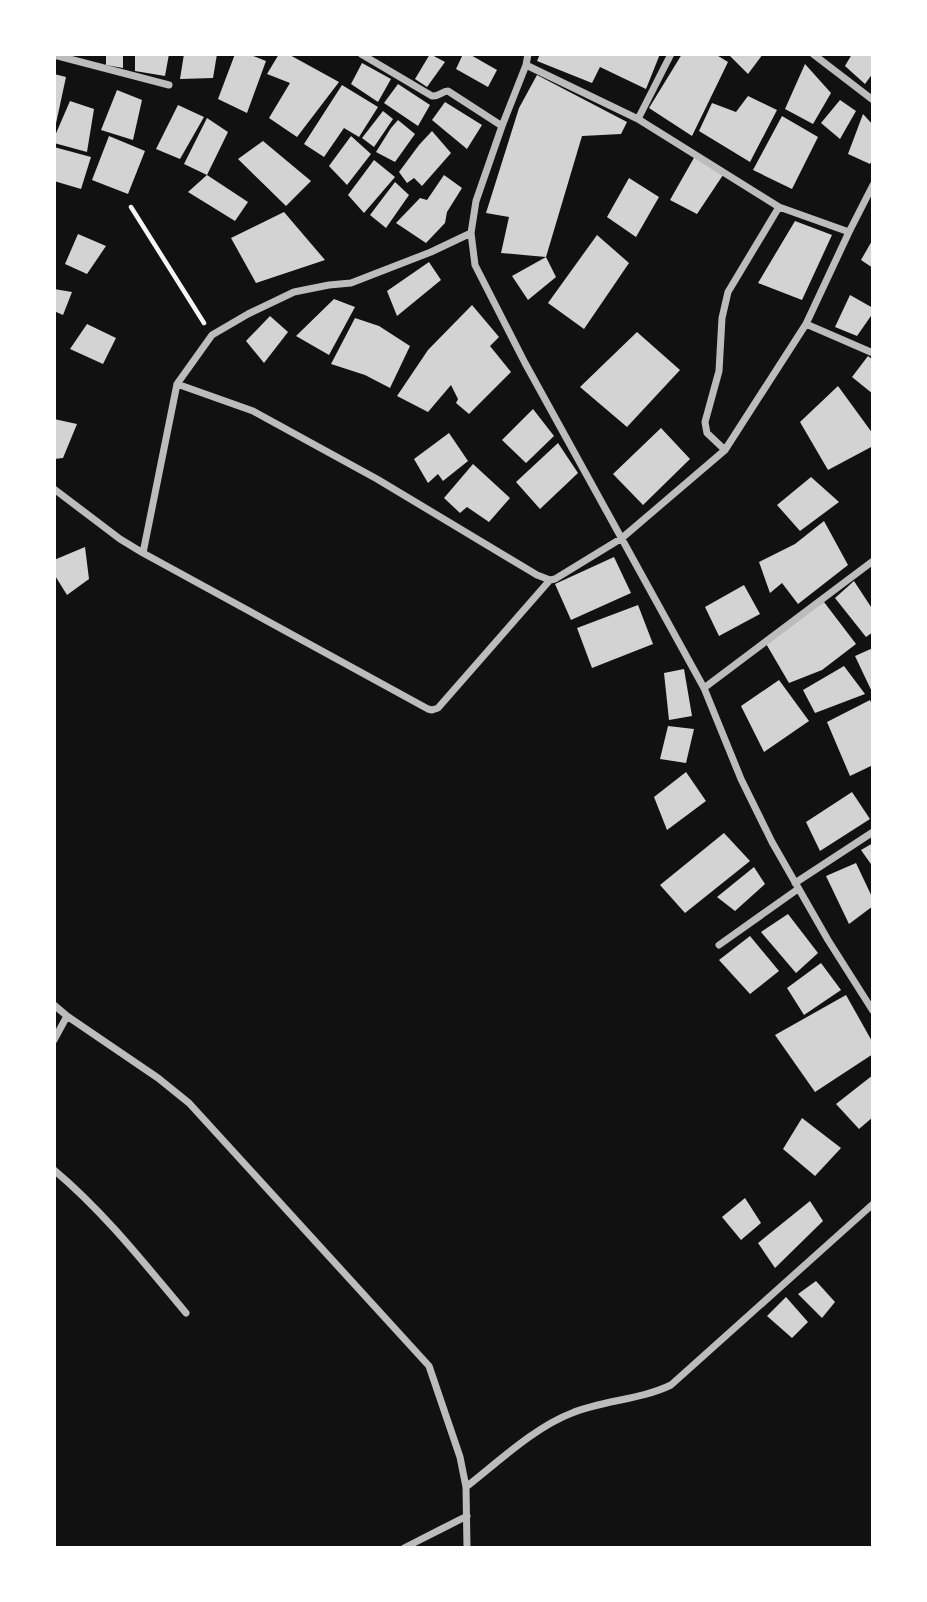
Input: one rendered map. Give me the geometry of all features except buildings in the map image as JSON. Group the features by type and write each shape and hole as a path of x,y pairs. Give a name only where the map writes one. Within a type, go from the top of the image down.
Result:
{"street":[{"path":"361,54 432,96 448,91 502,126"},
{"path":"528,54 476,201 471,233 475,265 525,363 704,688 741,779 797,886 873,1011"},
{"path":"638,119 671,54"},
{"path":"813,54 873,100"},
{"path":"54,55 169,85"},
{"path":"526,65 638,119 779,207 849,232"},
{"path":"54,489 143,553 428,709 438,708 550,580 622,538 725,450 806,324 873,186"},
{"path":"725,450 705,428 719,371 722,318 728,292 779,207"},
{"path":"143,553 177,384 212,335 294,292 351,283 432,252 471,233"},
{"path":"806,324 873,353"},
{"path":"177,384 253,411 377,479 537,575 550,580"},
{"path":"704,688 873,561"},
{"path":"719,945 873,832"},
{"path":"54,1004 66,1016 189,1102 429,1366 460,1457 466,1487 467,1548"},
{"path":"54,1040 66,1016"},
{"path":"54,1170 77,1189 121,1236 186,1313"},
{"path":"466,1487 544,1426 573,1412 644,1395 671,1385 873,1204"},
{"path":"404,1548 467,1516"}],"path":[{"path":"131,207 212,335"}]}
